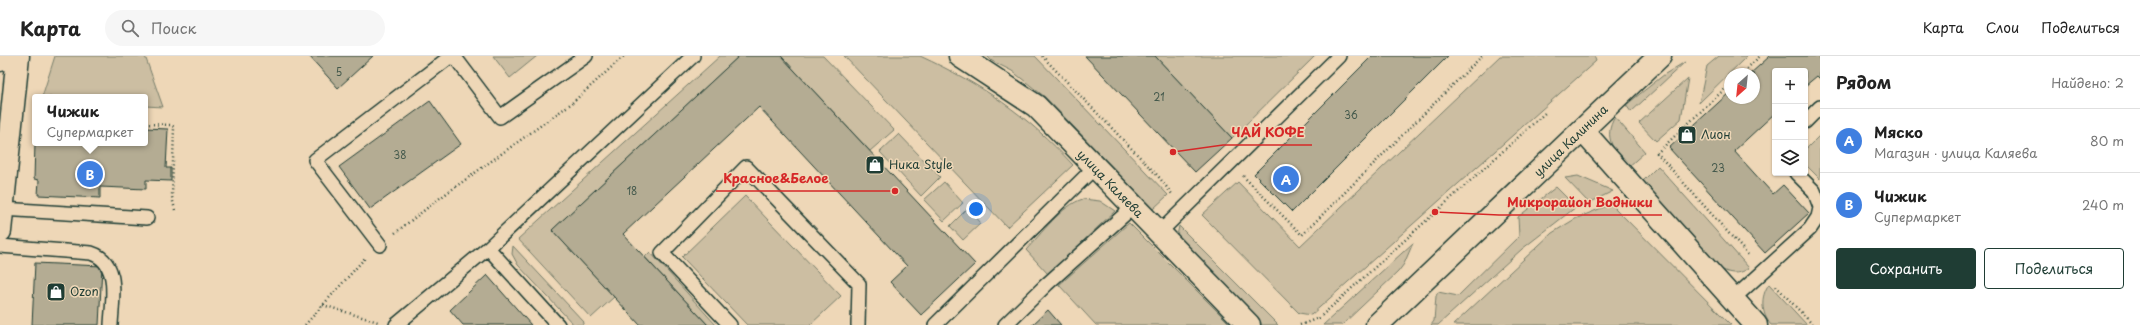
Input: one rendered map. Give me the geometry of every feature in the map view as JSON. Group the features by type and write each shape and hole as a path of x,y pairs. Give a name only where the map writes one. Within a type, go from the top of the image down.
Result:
{"street":[{"path":"0,60 12,56"},
{"path":"1,220 18,56"},
{"name":"улица Калинина","path":"1377,325 1583,131 1660,56"},
{"name":"улица Каляева","path":"965,57 1036,106 1094,168 1249,325"},
{"path":"1583,131 1756,325"}],"lane":[{"path":"380,245 315,160 451,56"},
{"path":"454,56 500,117 571,69 586,56"},
{"path":"396,325 488,248 693,56"},
{"path":"1159,233 1339,56"},
{"path":"1808,119 1820,108"},
{"path":"730,325 662,253 746,167 859,284 858,325"},
{"path":"935,325 1094,168"},
{"path":"1733,299 1810,229 1818,218 1820,207 1814,191 1799,176"},
{"path":"1005,325 1047,284 1133,207"},
{"path":"1,220 147,218"},
{"path":"0,246 91,253 98,255 104,260 113,284 111,325"},
{"path":"488,248 558,325"}],"path":[{"path":"305,325 380,245 440,198 572,103 624,56"},
{"path":"1042,56 1158,176 1184,209"},
{"path":"1230,163 1302,235 1482,56"},
{"path":"1747,68 1760,56"},
{"path":"1724,90 1657,154 1813,325"},
{"path":"1300,325 1318,318 1545,113"},
{"path":"148,124 171,125 174,127 172,197 175,210"},
{"path":"323,305 357,317 380,323"}],"shaded area":[{"path":"55,56 145,56 163,107 148,106 148,94 43,94"},
{"path":"493,56 537,56 510,78"},
{"path":"720,56 739,56 552,230 614,297 591,318 518,239"},
{"path":"781,56 823,56 894,130 870,151"},
{"path":"844,56 920,56 964,78 1002,102 1038,131 1073,165 1007,227"},
{"path":"987,56 1035,56 1168,195 1153,209 1045,97 1012,71 992,61"},
{"path":"1155,56 1315,56 1232,138"},
{"path":"1500,56 1594,56 1596,61 1311,315 1299,313 1202,215 1238,182 1300,246"},
{"path":"1719,56 1747,56 1735,68 1724,68 1724,79 1699,103 1707,66"},
{"path":"1685,62 1631,112 1626,105 1665,74"},
{"path":"1688,78 1681,119 1656,141 1639,123"},
{"path":"1615,117 1645,152 1627,168 1615,150 1610,138 1611,125"},
{"path":"899,134 940,177 921,196 880,152"},
{"path":"1820,135 1820,179 1808,167 1808,147"},
{"path":"1658,166 1749,268 1745,271 1732,273 1716,265 1643,181"},
{"path":"1578,176 1613,191 1589,203 1565,178"},
{"path":"944,182 963,203 944,221 924,200"},
{"path":"1556,187 1576,207 1522,249 1438,325 1431,325 1434,321 1436,296 1438,292 1458,296 1519,236 1518,217"},
{"path":"745,196 841,296 810,325 747,325 682,257"},
{"path":"1083,199 1100,201 1115,211 1048,274 1026,250 1045,228 1067,207"},
{"path":"1611,204 1731,325 1453,325 1552,233 1575,219"},
{"path":"968,208 981,223 963,240 950,226"},
{"path":"1129,223 1231,325 1096,325 1059,285"},
{"path":"1179,226 1278,325 1261,325 1182,244 1177,236"},
{"path":"1413,243 1404,264 1398,272 1342,325 1323,325"},
{"path":"513,246 584,322 582,325 574,325 518,265 512,254"},
{"path":"650,252 716,325 708,325 645,257"},
{"path":"1769,284 1807,325 1771,325 1765,315 1763,305 1764,294"}],"building":[{"path":"309,56 373,56 338,88"},
{"path":"739,56 781,56 975,264 921,315 890,282 907,266 759,107 623,234 708,325 640,325 552,230"},
{"path":"1085,56 1155,56 1232,138 1195,172"},
{"path":"1372,56 1448,56 1292,212 1254,174"},
{"path":"1770,56 1820,56 1820,79 1817,76 1808,84 1808,68 1772,68 1772,116 1734,151 1773,194 1783,185 1809,213 1765,253 1669,148 1724,98 1724,104 1760,104 1760,68 1757,68"},
{"path":"430,101 461,144 370,209 339,167"},
{"path":"148,128 168,129 166,168 171,168 171,181 146,180 146,189 100,187 100,198 38,195 39,180 34,179 35,146 148,146"},
{"path":"35,263 102,266 99,325 32,325"},
{"path":"487,275 531,325 463,325 450,310"},
{"path":"1048,310 1061,325 1032,325"}],"place":[{"name":"Лион","path":"1687,135"},
{"name":"ЧАЙ КОФЕ","path":"1173,152"},
{"name":"Ника Style","path":"875,165"},
{"name":"Чижик","path":"90,174"},
{"name":"Мяско","path":"1286,179"},
{"name":"Красное&Белое","path":"895,191"},
{"name":"Микрорайон Водники","path":"1435,212"},
{"name":"Ozon","path":"56,292"}]}
